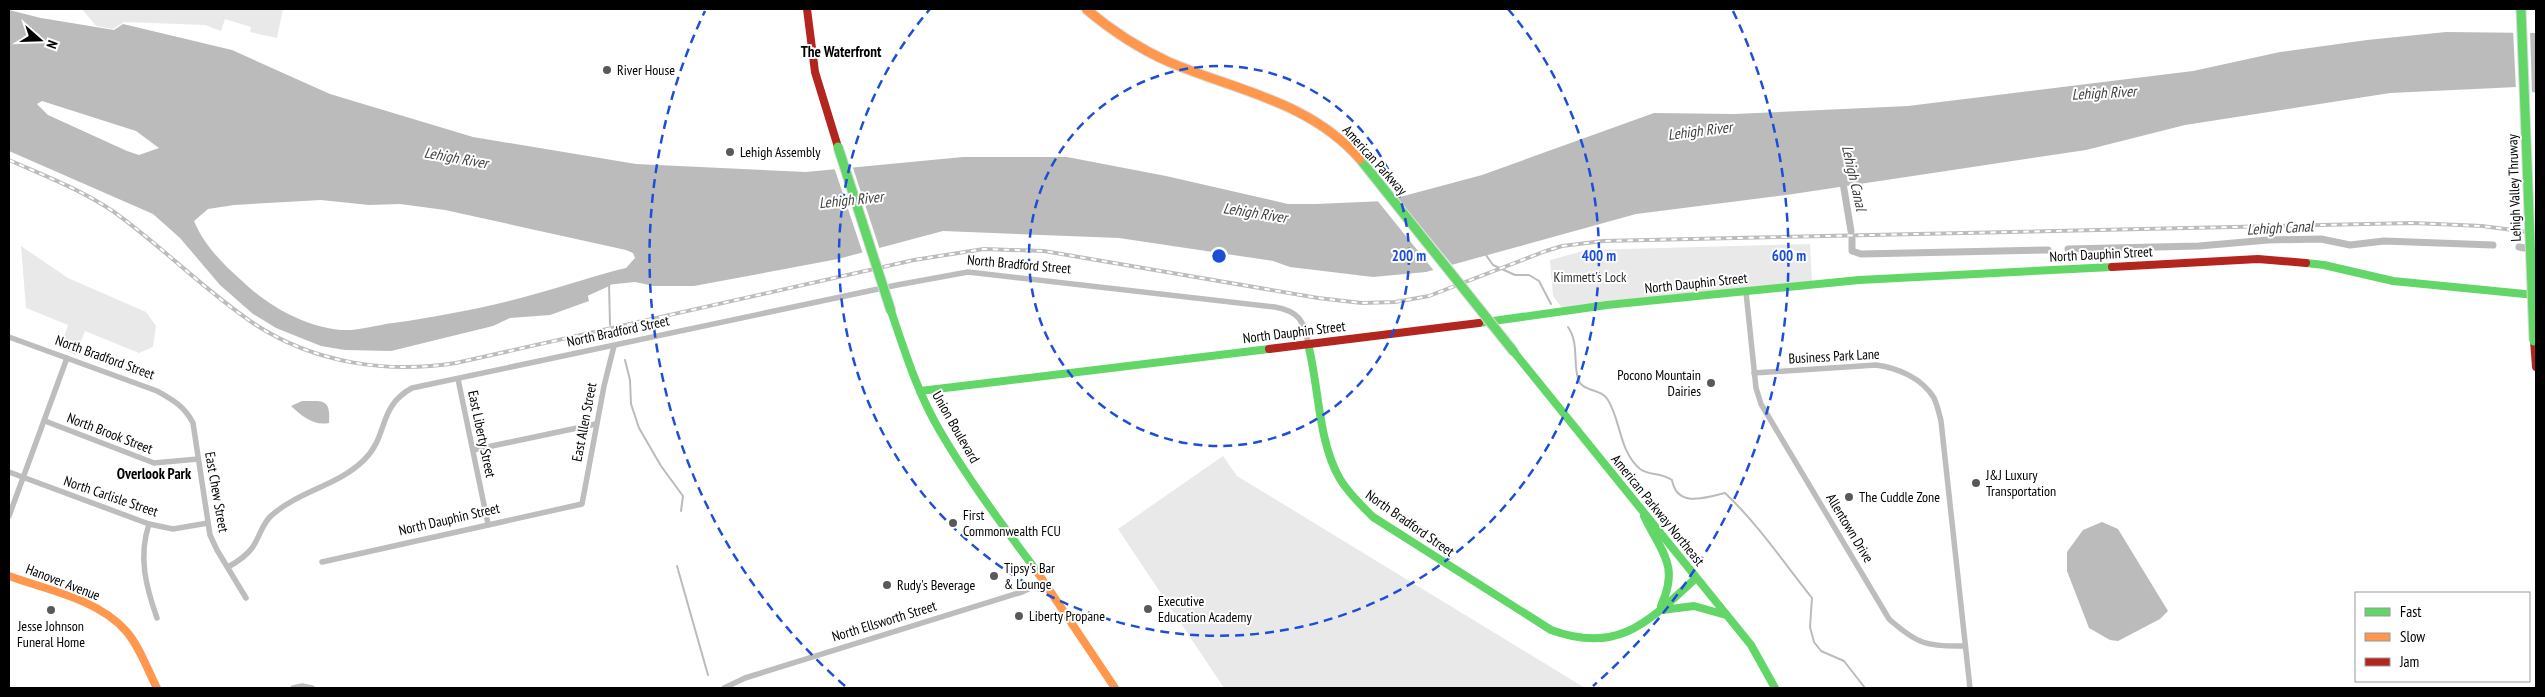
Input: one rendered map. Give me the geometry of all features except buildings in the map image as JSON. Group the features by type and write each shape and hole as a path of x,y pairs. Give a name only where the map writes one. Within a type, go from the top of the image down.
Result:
{"main road":[{"name":"Union Boulevard","path":"807,9 815,72 891,311 920,391 939,430 970,479 1044,582 1115,688"},
{"name":"American Parkway","path":"1086,9 1102,25 1131,44 1184,68 1298,111 1321,123 1338,136 1389,196 1514,352"},
{"name":"Lehigh Valley Thruway","path":"2521,9 2536,367"},
{"name":"North Dauphin Street","path":"920,391 1308,344 1607,305 1859,280 2258,259 2324,265 2393,281 2536,296"},
{"name":"North Bradford Street","path":"1308,344 1313,359 1327,452 1338,479 1348,494 1373,517 1514,607 1564,636 1591,641 1613,638 1640,626 1696,578"},
{"name":"American Parkway Northeast","path":"1514,352 1755,651 1776,688"},
{"path":"1640,507 1648,526 1667,557 1671,573 1669,588 1658,612"},
{"name":"Hanover Avenue","path":"9,576 97,609 117,622 133,641 155,687"},
{"path":"1658,612 1677,606 1697,605 1726,615"}],"street":[{"name":"North Bradford Street","path":"228,567 240,560 252,548 272,515 348,472 364,460 378,439 389,408 399,396 412,388 897,285 968,272 1286,309 1302,319 1308,344"},
{"path":"1746,292 1754,373"},
{"name":"North Bradford Street","path":"9,337 157,391 177,402 187,412"},
{"name":"East Allen Street","path":"582,504 596,424 614,346"},
{"path":"9,516 67,358"},
{"name":"Business Park Lane","path":"1754,373 1876,365 1896,367 1918,381 1933,397 1941,421 1970,688"},
{"name":"Allentown Drive","path":"1754,373 1761,404 1889,618 1909,637 1935,647 1965,646"},
{"name":"East Liberty Street","path":"458,379 488,524"},
{"name":"East Chew Street","path":"187,412 193,423 208,523 217,550 246,598"},
{"name":"North Brook Street","path":"44,421 154,463 198,459"},
{"path":"473,450 596,424"},
{"name":"North Carlisle Street","path":"9,472 149,524 173,529 208,523"},
{"name":"North Dauphin Street","path":"322,562 582,504"},
{"path":"149,524 142,551 147,588 157,618"},
{"name":"North Ellsworth Street","path":"724,688 731,684 879,635 1022,592 1044,582"},
{"path":"293,688 302,686 312,688"}],"green space":[{"path":"82,9 283,9 277,38 250,32 251,27 225,19 221,31 205,25 124,22 113,29 96,26"},
{"name":"Kimmett's Lock","path":"1810,244 1812,282 1562,308 1553,296 1550,260 1587,250"},
{"path":"21,246 68,278 146,312 156,326 153,347 139,353 85,331 76,355 60,348 68,325 26,308"},
{"path":"1223,456 1237,476 1585,688 1224,688 1118,529"}],"water":[{"name":"Lehigh River","path":"9,10 41,18 114,30 123,24 232,50 330,94 473,137 636,164 806,172 963,157 1067,157 1166,176 1288,204 1385,201 1482,175 1654,113 1734,114 1908,106 2193,71 2280,52 2367,40 2446,32 2536,33 2536,93 2517,87 2390,93 2185,125 2086,150 1793,194 1636,214 1426,272 1373,277 1290,267 1273,261 1119,238 943,231 838,259 694,286 654,286 635,282 586,287 589,301 550,315 510,318 493,326 391,351 345,350 321,346 276,328 253,314 220,285 180,238 153,214 9,151","holes":["42,101 136,131 159,148 139,155 127,151 48,115 37,104","321,200 369,205 400,204 445,210 626,250 633,253 635,258 626,268 500,303 361,329 341,330 327,328 300,319 274,306 263,298 220,260 203,238 194,221 208,209 234,205"]},
{"path":"302,401 320,401 327,405 329,409 329,423 313,422 291,406"},
{"path":"2102,522 2118,529 2168,611 2160,619 2118,641 2110,640 2089,628 2067,571 2067,552 2083,530"}],"pier":[{"path":"2513,29 2530,30 2532,94 2516,90"},
{"path":"852,165 880,250 863,254 834,167"},
{"path":"1396,196 1454,267 1435,272 1376,199"}],"waterway":[{"name":"Lehigh Canal","path":"1842,177 1851,231"},
{"name":"Lehigh Canal","path":"1852,239 1852,251 1861,254 2048,250"},
{"name":"Lehigh Canal","path":"2068,249 2199,246 2268,240 2321,239 2350,245 2384,241 2493,245"},
{"name":"Lehigh Canal","path":"2519,247 2536,250"},
{"path":"1486,255 1493,265 1515,275 1529,275 1539,281 1551,304"},
{"path":"574,296 607,281"},
{"path":"609,283 610,325"},
{"path":"1568,327 1574,339 1578,379 1583,386 1601,393 1608,400 1616,417 1624,445 1633,462 1647,473 1672,480 1675,489 1686,498 1709,497 1725,493 1760,531 1812,598 1810,627 1814,642 1821,651 1844,661 1865,688"},
{"path":"625,360 630,380 631,404 639,428 661,466 683,496 681,511"},
{"path":"677,566 708,675"}],"railway":[{"path":"9,160 76,190 102,204 150,240 238,312 279,338 302,349 327,357 378,366 404,367 456,363 914,260 984,249 1044,251 1318,298 1362,303 1395,302 1429,296 1543,252 1562,246 1603,241 2413,223 2482,226 2536,233"}],"traffic: fast":[{"path":"2521,9 2534,341"},
{"path":"838,147 891,311"},
{"path":"1360,159 1514,352"},
{"path":"2306,263 2324,265 2393,281 2535,295"},
{"path":"1479,323 1607,305 1859,280 2112,267"},
{"path":"891,311 907,357 932,417 975,486 1038,573"},
{"path":"1308,344 1327,448 1340,479 1351,494 1373,517 1551,630 1575,637 1596,638 1614,636 1631,630 1663,608 1696,578"},
{"path":"920,391 1269,349"},
{"path":"1514,352 1751,645 1775,688"},
{"path":"1644,516 1662,549 1668,569 1669,580 1661,606"},
{"path":"1662,610 1694,606 1726,615"}],"traffic: slow":[{"path":"1086,9 1106,25 1158,57 1295,110 1318,123 1340,139 1360,159"},
{"path":"1038,573 1115,688"},
{"path":"9,576 87,603 114,620 126,631 135,644 157,688"}],"traffic: jam":[{"path":"807,9 815,72 838,147"},
{"path":"2112,267 2258,259 2306,263"},
{"path":"1269,349 1479,323"},
{"path":"2534,341 2536,367"}],"place":[{"name":"River House","path":"607,70"},
{"name":"Lehigh Assembly","path":"730,152"},
{"name":"Pocono Mountain Dairies","path":"1711,383"},
{"name":"J&J Luxury Transportation","path":"1976,483"},
{"name":"The Cuddle Zone","path":"1849,497"},
{"name":"First Commonwealth FCU","path":"953,523"},
{"name":"Tipsy's Bar & Lounge","path":"994,576"},
{"name":"Rudy's Beverage","path":"887,585"},
{"name":"Executive Education Academy","path":"1148,609"},
{"name":"Jesse Johnson Funeral Home","path":"51,610"},
{"name":"Liberty Propane","path":"1019,616"}],"district":[{"name":"The Waterfront","path":"841,52"},
{"name":"Overlook Park","path":"154,474"}]}
